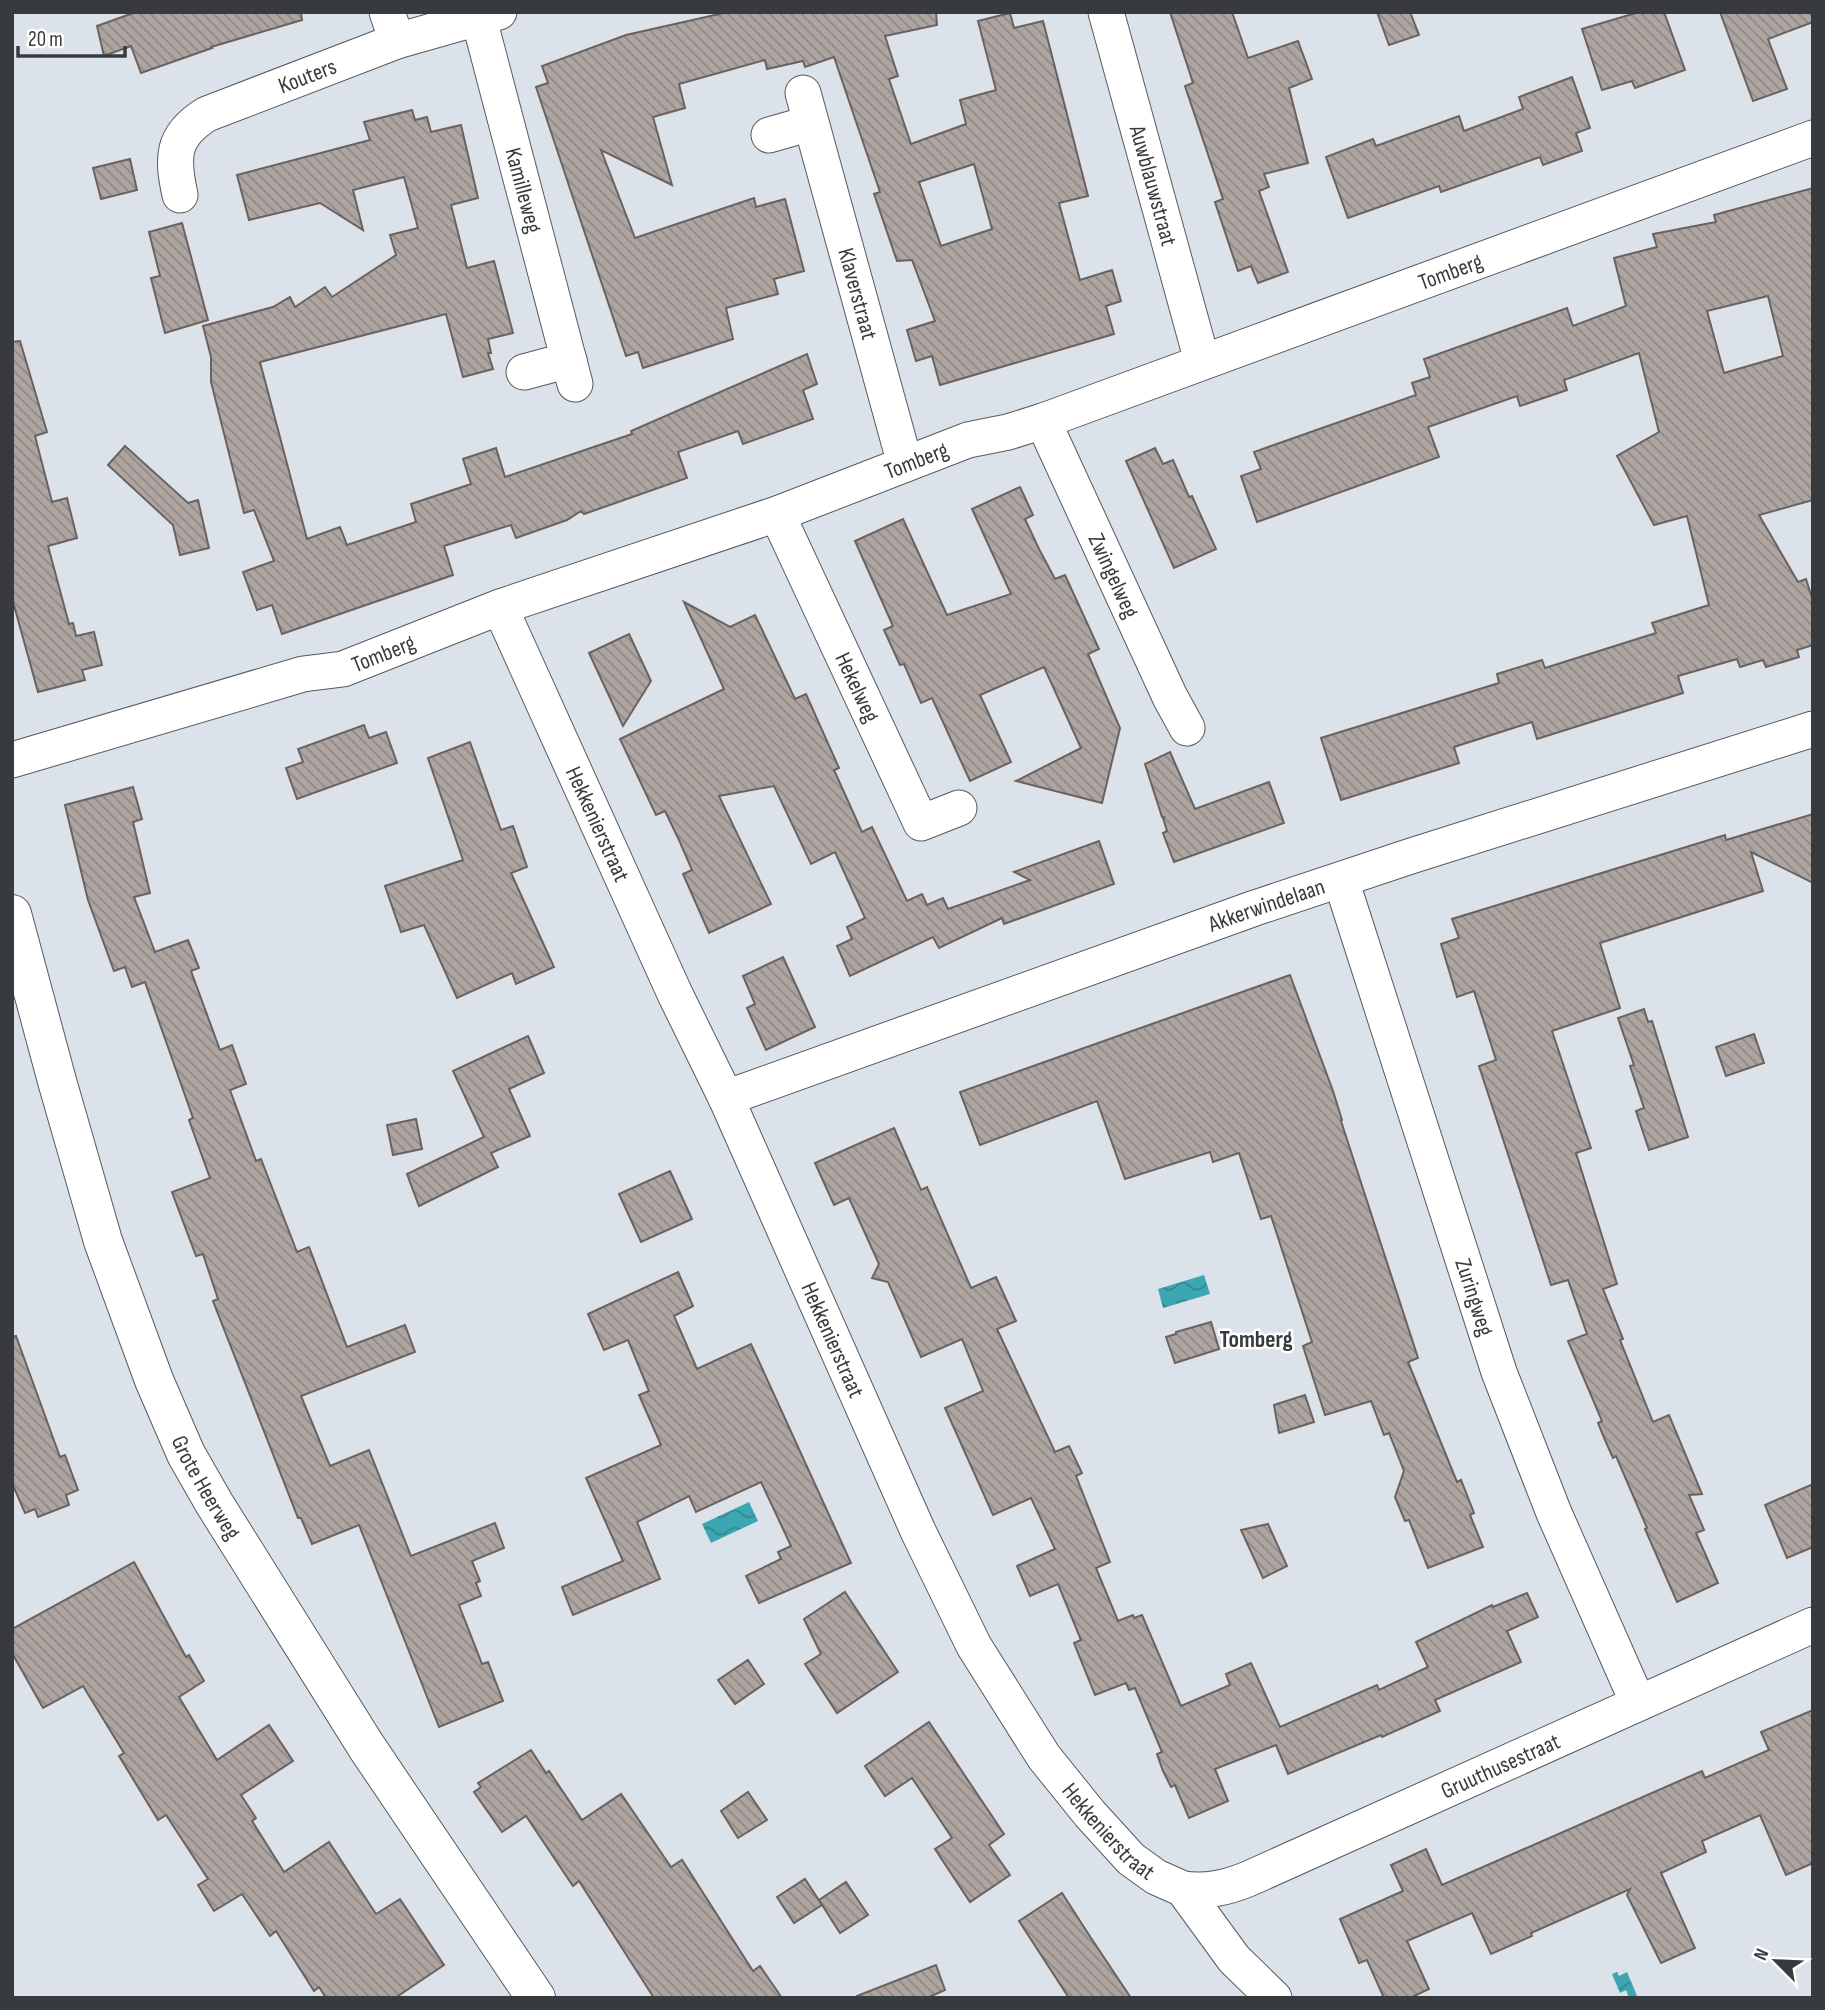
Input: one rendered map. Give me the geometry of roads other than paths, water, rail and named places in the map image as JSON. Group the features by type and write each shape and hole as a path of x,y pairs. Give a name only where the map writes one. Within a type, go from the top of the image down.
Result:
{"street":[{"name":"Auwblauwstraat","path":"1106,12 1202,361"},
{"name":"Kouters","path":"180,195 174,169 176,153 182,138 200,118 392,27 489,16"},
{"name":"Kamilleweg","path":"489,16 572,372 524,372"},
{"name":"Klaverstraat","path":"769,135 807,108 905,464"},
{"name":"Tomberg","path":"12,760 303,674 343,669 500,607 776,514 968,440 1043,421 1813,138"},
{"name":"Zwingelweg","path":"1043,421 1170,697 1187,728"},
{"name":"Hekelweg","path":"776,514 921,824 959,808"},
{"name":"Hekkenierstraat","path":"500,607 675,994 726,1098 918,1531 974,1646 1044,1758 1090,1814 1137,1864 1156,1877 1183,1889 1234,1959 1274,1998"},
{"name":"Akkerwindelaan","path":"726,1098 1255,908 1813,729"},
{"name":"Zuringweg","path":"1340,880 1499,1372 1554,1513 1638,1703"},
{"name":"Grote Heerweg","path":"12,915 103,1241 154,1380 186,1454 366,1746 536,1998"},
{"name":"Gruuthusestraat","path":"1183,1889 1214,1890 1240,1882 1813,1625"}],"water":[{"path":"1204,1275 1210,1294 1163,1308 1158,1289"},
{"path":"749,1502 758,1521 711,1543 702,1524"},
{"path":"1617,1972 1619,1976 1627,1972 1638,1998 1629,1998 1626,1990 1620,1993 1612,1974"}],"district":[{"name":"Tomberg","path":"1256,1339"}]}
